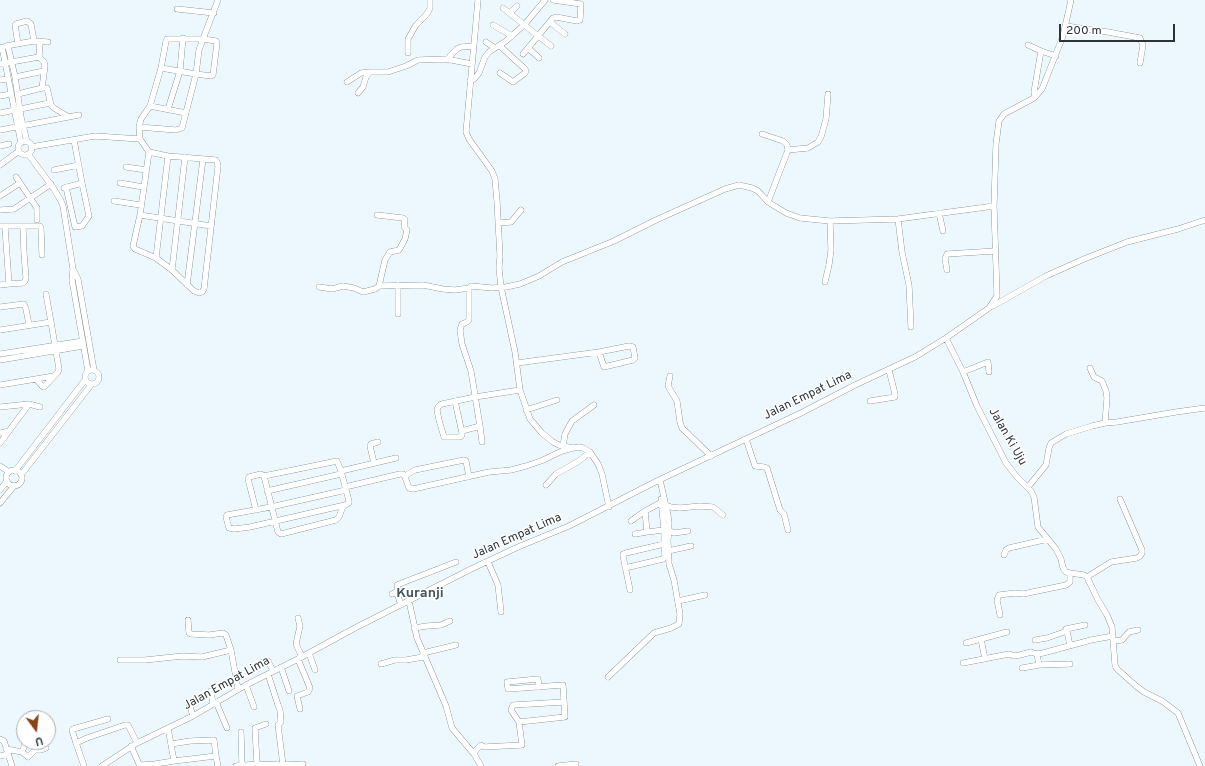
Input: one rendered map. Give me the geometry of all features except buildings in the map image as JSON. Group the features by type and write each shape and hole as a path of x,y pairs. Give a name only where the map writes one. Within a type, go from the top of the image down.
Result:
{"street":[{"path":"139,127 179,130 182,128 196,74 199,50 218,0"},
{"path":"408,53 408,39 416,25 428,12 430,8 430,0"},
{"path":"478,0 466,132 469,139 494,176 497,201 501,287 517,363 520,390 530,419 542,433 553,442 562,446 583,448 590,452 596,459 600,469 609,507"},
{"path":"470,81 479,73 485,57 489,52 512,36 525,24 545,0"},
{"path":"523,54 553,18 556,17 577,22 580,20 581,4 553,0"},
{"path":"989,308 997,296 994,206 996,150 999,121 1004,114 1035,96 1044,86 1066,26 1071,0"},
{"path":"510,14 517,6"},
{"path":"503,8 551,46"},
{"path":"177,9 214,13"},
{"path":"18,44 15,25 30,22 37,41 39,57 44,62 42,88"},
{"path":"550,22 565,34"},
{"path":"493,25 512,36"},
{"path":"1066,26 1140,38 1143,45 1140,63"},
{"path":"168,109 180,71 183,38"},
{"path":"149,152 140,215 133,246 135,249 156,258 172,270 194,291 202,292 204,289 212,226 218,166 216,160 168,156 149,152 139,139 139,127 141,119 150,106 161,68 167,39 203,39 214,40 217,43 214,73 211,76 161,68"},
{"path":"3,46 37,41 48,42"},
{"path":"486,42 497,47 526,70 525,73 514,82 500,73"},
{"path":"1028,45 1056,56"},
{"path":"3,46 12,62 18,94 17,110"},
{"path":"3,46 2,63 17,110 24,143"},
{"path":"448,60 457,49 461,47 474,46"},
{"path":"528,48 539,58"},
{"path":"1035,96 1034,92 1041,51"},
{"path":"2,63 39,57"},
{"path":"347,82 361,73 388,72 418,60 448,60 472,64"},
{"path":"15,77 44,71"},
{"path":"358,93 363,87 366,77 370,72"},
{"path":"0,80 8,79"},
{"path":"18,94 46,88 48,89 50,103 54,108 67,116"},
{"path":"0,96 11,94"},
{"path":"788,150 808,148 818,142 826,119 828,94"},
{"path":"0,113 50,103"},
{"path":"150,106 186,113"},
{"path":"0,130 67,116 79,115"},
{"path":"762,134 783,141 787,145 788,150 768,202"},
{"path":"31,147 95,136 139,139"},
{"path":"74,140 89,217 83,225 75,228 65,187 82,183"},
{"path":"0,166 19,151 19,146 24,143 30,144 31,147"},
{"path":"0,146 9,144"},
{"path":"28,154 31,147"},
{"path":"19,151 23,155 28,154"},
{"path":"0,503 14,486 21,481 21,474 91,384 96,383 99,379 98,373 91,370 83,344 72,280 73,269 63,206 51,184 28,154"},
{"path":"156,258 168,156"},
{"path":"172,270 185,157"},
{"path":"187,285 196,224 203,159"},
{"path":"54,170 79,165"},
{"path":"126,167 146,170"},
{"path":"16,177 37,208 36,220"},
{"path":"0,196 20,183"},
{"path":"120,183 143,187"},
{"path":"0,210 14,209 51,184"},
{"path":"320,287 332,289 343,286 354,288 363,292 375,289 379,286 398,285 423,285 455,290 474,286 492,288 520,284 562,262 614,241 656,220 731,187 739,185 752,188 762,194 768,202 778,209 793,216 830,221 898,219 994,206"},
{"path":"114,201 141,205"},
{"path":"498,223 511,222 521,210"},
{"path":"939,213 942,231"},
{"path":"140,215 212,226"},
{"path":"377,215 403,218 405,220 404,227 407,230 398,250 390,252 385,260 379,286"},
{"path":"898,219 909,285 911,327"},
{"name":"Jalan Empat Lima","path":"102,766 108,764 134,745 193,716 238,689 353,629 518,547 548,536 609,507 659,481 915,357 946,338 989,308 1046,276 1127,242 1173,231 1205,220"},
{"path":"825,282 831,250 830,221"},
{"path":"9,284 3,226 40,226 42,255"},
{"path":"0,285 25,282 23,227"},
{"path":"947,270 945,259 947,254 995,251"},
{"path":"73,269 78,279 91,370"},
{"path":"398,285 398,314"},
{"path":"469,288 469,320 462,324 460,330 462,344 471,371 482,442"},
{"path":"36,379 44,387 59,369 46,294"},
{"path":"0,307 24,304 29,326"},
{"path":"0,330 51,322"},
{"name":"Jalan Ki Uju","path":"946,338 963,372 977,406 1006,463 1017,478 1028,487 1034,497 1038,527 1059,555 1066,572 1070,573"},
{"path":"0,354 83,344"},
{"path":"517,363 632,346 634,358 633,360 604,367 599,352"},
{"path":"0,360 56,348"},
{"path":"963,372 988,362 989,372"},
{"path":"1090,368 1094,376 1102,381 1106,391 1107,398 1105,423"},
{"path":"0,490 9,475 85,380 84,376 91,370"},
{"path":"870,401 895,397 889,370"},
{"path":"0,385 54,376"},
{"path":"670,376 668,386 678,401 682,428 711,456"},
{"path":"85,380 87,383 91,384"},
{"path":"455,401 462,435 460,437 444,437 439,420 438,407 442,404 455,401 475,397 520,390"},
{"path":"526,410 557,400"},
{"path":"0,443 29,404"},
{"path":"0,407 29,404 40,407"},
{"path":"562,446 564,434 572,421 594,406"},
{"path":"1028,487 1046,465 1051,442 1066,434 1105,423 1205,408"},
{"path":"462,431 480,426"},
{"path":"0,432 9,431"},
{"path":"746,439 755,466 767,468 780,510 784,514 788,530"},
{"path":"374,463 370,446 371,444 378,442"},
{"path":"256,510 248,479 249,477 261,474 264,476 335,460 337,461 341,472 345,489 349,503 343,506 250,527 234,529 229,528 226,517 227,515 256,510 271,507 345,489 398,474 403,474 409,488 413,489 489,472 511,470 534,464 562,451 573,448"},
{"path":"546,485 556,474 579,462 590,452"},
{"path":"267,491 396,458"},
{"path":"405,477 415,470 464,460 466,461 469,477"},
{"path":"0,466 9,475 10,484 14,486"},
{"path":"0,472 9,475 21,474"},
{"path":"264,476 279,533 282,534 336,520 339,518 343,506"},
{"path":"625,568 663,559 665,555 664,544 666,530 669,523 659,481"},
{"path":"1087,577 1111,562 1136,558 1142,553 1120,499"},
{"path":"631,522 645,511 664,503"},
{"path":"664,503 671,507 680,508 700,506 713,507 723,514"},
{"path":"645,511 647,532"},
{"path":"608,677 654,633 679,624 680,614 674,580 669,564 666,530"},
{"path":"635,534 666,530 674,533 688,531"},
{"path":"1004,555 1006,549 1048,539"},
{"path":"630,590 623,556 626,552 664,544"},
{"path":"668,551 691,546"},
{"path":"401,605 394,593 398,589 397,585 456,562"},
{"path":"488,562 498,585 501,612"},
{"path":"1000,615 997,600 999,596 1014,593 1023,594 1066,585 1070,582 1070,573 1084,575 1087,577 1098,600 1111,621 1115,665 1117,669 1136,686 1178,713 1200,766"},
{"path":"678,601 705,595"},
{"path":"409,601 414,628 446,706 452,728 474,754 481,766"},
{"path":"298,618 300,626 296,644 310,688 308,692 297,696 300,709"},
{"path":"188,620 189,633 191,634 209,635 223,633 226,636 231,650 238,689"},
{"path":"414,628 441,625 450,621"},
{"path":"1034,640 1047,638 1067,631 1066,629 1085,625"},
{"path":"963,663 1009,654 1014,656 1031,652 1037,654 1113,638 1122,640 1129,632 1138,630"},
{"path":"1067,631 1070,646"},
{"path":"966,643 1007,632"},
{"path":"981,639 985,658"},
{"path":"423,653 456,645"},
{"path":"120,660 145,660 183,656 202,657 231,650"},
{"path":"309,653 315,670"},
{"path":"381,664 395,660 423,657 423,653"},
{"path":"1037,654 1039,665"},
{"path":"261,663 268,661 280,710 281,722 278,725 283,765"},
{"path":"1022,668 1039,665 1070,664"},
{"path":"281,667 289,691"},
{"path":"519,722 565,717 563,685 539,687 508,689 507,682 538,679 539,687"},
{"path":"246,685 254,707"},
{"path":"211,691 227,728"},
{"path":"474,754 481,745 484,747 522,745 519,722 511,710 513,705 564,702"},
{"path":"189,703 193,716"},
{"path":"84,766 72,730 108,719"},
{"path":"76,743 125,724 128,725 139,764 155,765 216,756"},
{"path":"257,764 255,728 266,724"},
{"path":"168,728 174,761"},
{"path":"241,732 239,765 303,764"},
{"path":"0,739 4,741 12,766"},
{"path":"171,744 190,741 214,740 218,766"},
{"path":"0,756 7,751 22,752 28,757 37,750"},
{"path":"558,766 576,764"}],"district":[{"name":"Kuranji","path":"420,594"}]}
